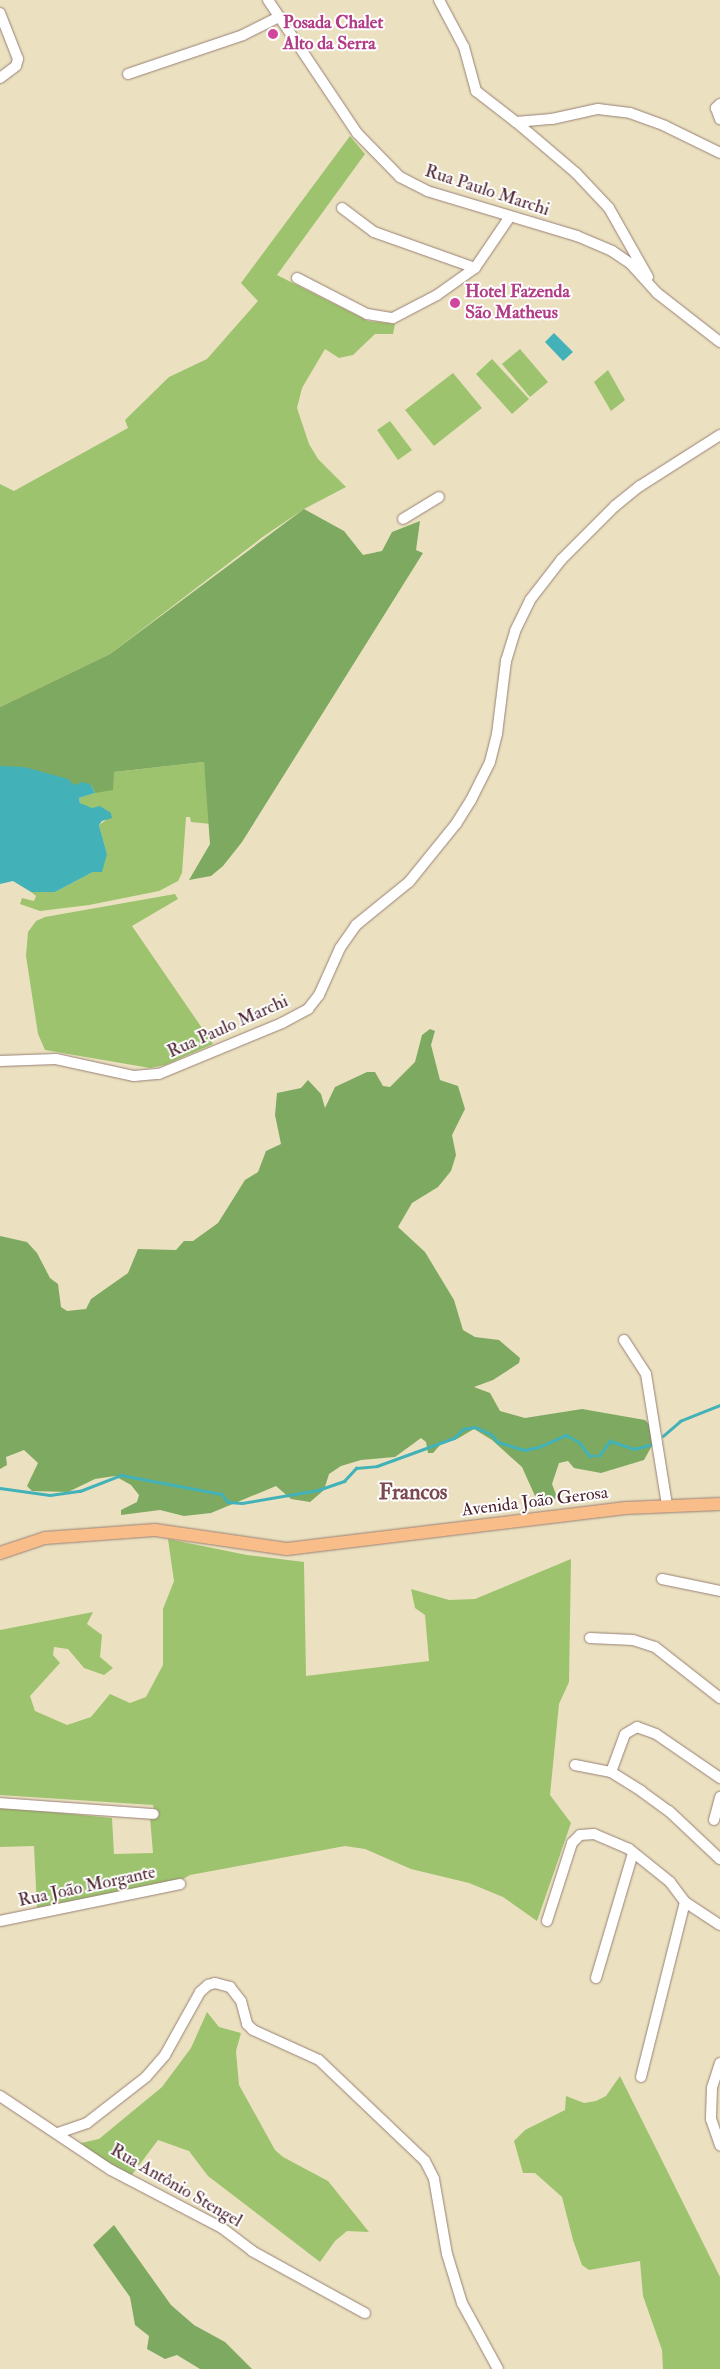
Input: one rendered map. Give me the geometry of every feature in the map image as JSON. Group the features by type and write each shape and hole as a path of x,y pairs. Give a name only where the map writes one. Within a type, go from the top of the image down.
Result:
{"main road":[{"name":"Avenida João Gerosa","path":"0,1553 45,1538 155,1530 287,1549 667,1505 720,1504"}],"street":[{"name":"Rua Paulo Marchi","path":"268,0 357,133 400,177 427,191 509,218 577,236 606,248 630,263 650,282 657,292 720,342"},
{"path":"439,0 464,47 476,91 576,173 609,208 650,282"},
{"path":"0,13 18,59 16,66 0,78"},
{"path":"128,74 242,35 279,16"},
{"path":"720,104 716,108 720,119"},
{"path":"516,122 552,119 598,109 630,113 665,126 720,153"},
{"path":"342,208 374,232 475,268"},
{"path":"297,278 367,314 393,318 437,295 475,268 509,218"},
{"name":"Rua Paulo Marchi","path":"0,1061 56,1060 134,1076 159,1074 282,1023 308,1008 319,995 340,948 356,925 409,882 450,831 471,800 490,762 497,734 506,662 515,631 530,600 561,560 615,506 720,435"},
{"path":"403,519 439,497"},
{"path":"624,1340 646,1374 667,1505"},
{"path":"662,1579 720,1591"},
{"path":"590,1638 633,1640 655,1647 720,1698"},
{"path":"611,1772 625,1734 637,1727 656,1734 720,1778"},
{"path":"575,1765 611,1772 669,1810 720,1859"},
{"path":"714,1820 720,1797"},
{"path":"0,1803 154,1814"},
{"path":"547,1921 572,1843 580,1835 601,1836 633,1853 670,1882 685,1902 720,1925"},
{"path":"596,1978 633,1853"},
{"name":"Rua João Morgante","path":"0,1921 180,1884"},
{"path":"641,2077 685,1902"},
{"path":"58,2133 87,2123 146,2077 165,2055 200,1992 208,1985 215,1983 230,1987 241,2001 247,2024 253,2030 319,2060 425,2161 434,2179 447,2254 462,2303 498,2369"},
{"path":"720,2063 712,2088 710,2119 720,2145"},
{"name":"Rua Antônio Stengel","path":"0,2096 112,2170 222,2228 252,2251 366,2313"}],"green space":[{"path":"350,136 365,154 277,275 368,321 395,324 393,334 375,334 353,355 339,358 325,349 302,388 297,408 309,444 318,459 346,487 304,509 264,536 110,654 0,707 0,484 14,491 128,428 125,420 169,377 207,359 258,301 241,283"},
{"path":"520,349 548,382 530,397 502,364"},
{"path":"492,359 529,399 512,414 476,374"},
{"path":"608,370 625,400 611,411 594,382"},
{"path":"453,373 482,408 434,446 405,410"},
{"path":"390,421 412,450 398,460 377,430"},
{"path":"304,509 344,531 363,555 382,551 392,532 420,521 416,550 423,553 242,842 223,866 211,876 189,880 210,844 204,762 114,772 113,790 95,793 91,785 74,785 0,766 0,707 110,654"},
{"path":"204,762 211,824 191,822 190,817 186,817 182,873 178,881 159,891 89,905 40,911 20,904 22,898 34,901 36,896 31,892 55,892 93,872 107,854 99,825 106,820 80,803 79,798 95,793 114,772"},
{"path":"175,894 178,899 132,926 213,1044 165,1065 150,1068 45,1050 38,1034 26,956 28,932 36,921 45,917"},
{"path":"430,1029 435,1031 431,1045 440,1080 458,1086 465,1109 452,1135 456,1155 451,1171 438,1187 412,1203 398,1227 425,1252 454,1300 463,1330 475,1337 499,1340 520,1358 519,1363 493,1380 474,1387 490,1393 500,1411 525,1418 582,1409 645,1420 652,1427 654,1442 644,1460 601,1473 574,1468 568,1461 559,1463 552,1484 557,1497 550,1503 535,1496 522,1467 492,1440 474,1429 457,1439 441,1444 433,1453 428,1453 426,1442 421,1438 395,1457 361,1460 341,1466 329,1474 324,1490 310,1502 291,1499 276,1486 211,1513 184,1516 160,1510 121,1515 121,1510 137,1502 139,1495 131,1485 115,1476 95,1479 68,1492 32,1491 27,1486 38,1463 24,1450 6,1457 7,1465 0,1469 0,1236 27,1242 37,1253 50,1278 58,1284 61,1307 67,1311 86,1309 91,1299 128,1273 138,1249 176,1250 184,1241 193,1241 218,1223 245,1180 258,1172 266,1151 281,1144 275,1115 277,1093 301,1088 308,1080 321,1094 325,1108 335,1087 367,1072 375,1072 383,1086 390,1087 415,1062 422,1035"},
{"path":"168,1539 247,1555 304,1562 306,1676 429,1661 425,1615 415,1608 411,1589 449,1600 475,1599 571,1559 569,1682 559,1704 550,1795 571,1823 537,1921 503,1897 469,1883 411,1869 365,1849 345,1846 190,1875 178,1882 37,1908 34,1846 0,1847 0,1807 112,1818 114,1854 153,1853 150,1818 156,1818 153,1805 0,1795 0,1630 93,1612 87,1624 102,1635 100,1657 113,1668 104,1675 84,1668 68,1649 54,1647 53,1655 60,1663 30,1696 35,1711 67,1725 91,1717 110,1694 130,1703 146,1697 163,1665 163,1609 174,1581"},
{"path":"207,2012 219,2027 241,2033 236,2051 239,2085 275,2150 283,2157 328,2181 369,2232 347,2231 335,2241 320,2262 208,2176 189,2151 158,2140 131,2176 101,2160 81,2143 99,2139 162,2087 191,2048"},
{"path":"620,2076 720,2277 720,2369 663,2369 662,2350 643,2296 640,2261 589,2270 582,2265 573,2240 562,2197 535,2173 523,2173 514,2141 525,2130 565,2110 566,2096 584,2103 596,2101 606,2096"},
{"path":"114,2225 171,2305 194,2325 225,2342 252,2369 200,2369 177,2355 165,2359 147,2349 149,2336 135,2325 130,2297 93,2245"}],"water":[{"path":"554,333 573,352 563,361 545,342"},
{"path":"0,766 24,767 68,779 74,785 83,782 91,785 95,793 79,798 80,803 92,808 100,806 111,813 112,818 102,821 99,825 107,854 102,872 93,872 55,892 31,892 13,881 0,884"}],"waterway":[{"path":"663,1436 680,1421 720,1405"},
{"path":"0,1488 50,1495 80,1491 121,1475 222,1494 228,1502 242,1503 318,1490 344,1481 356,1468 377,1466 454,1438 463,1429 475,1427 491,1434 498,1442 524,1450 539,1447 566,1435 579,1442 590,1456 599,1456 610,1441 634,1449 653,1444"}],"place":[{"name":"Posada Chalet Alto da Serra","path":"273,34"},
{"name":"Hotel Fazenda São Matheus","path":"455,303"}],"district":[{"name":"Francos","path":"413,1493"}]}
